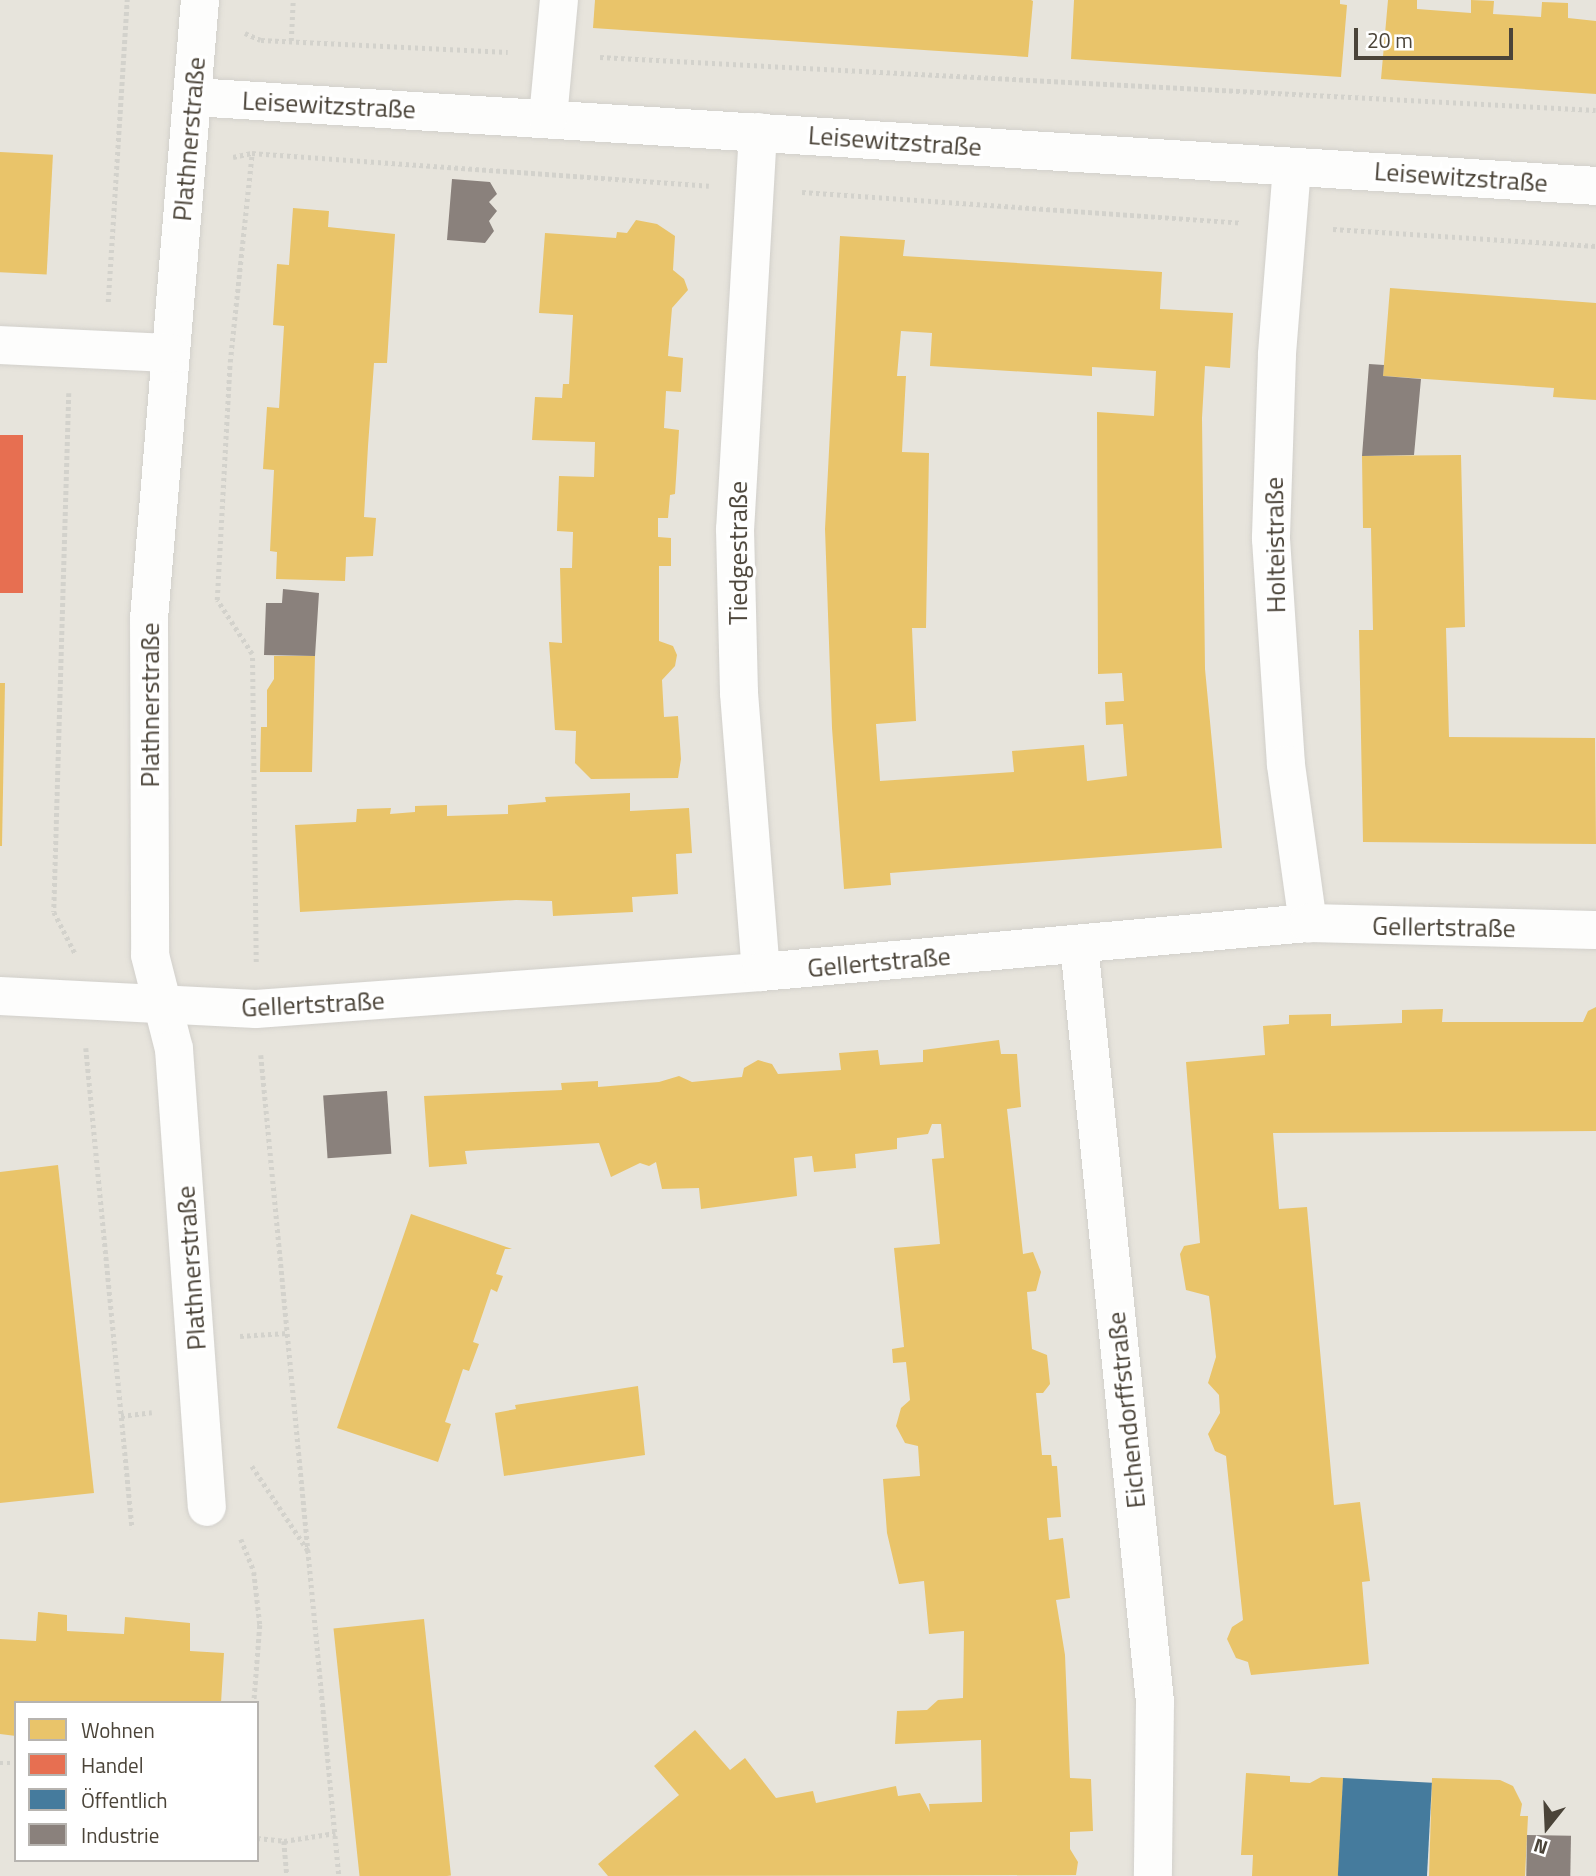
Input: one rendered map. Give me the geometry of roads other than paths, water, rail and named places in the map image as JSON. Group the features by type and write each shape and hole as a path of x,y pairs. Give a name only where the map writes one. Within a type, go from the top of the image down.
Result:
{"street":[{"path":"548,118 559,0"},
{"name":"Plathnerstraße","path":"200,7 149,619 150,955 174,1049 207,1507"},
{"name":"Leisewitzstraße","path":"194,97 1596,186"},
{"name":"Tiedgestraße","path":"758,132 735,528 739,693 761,972"},
{"name":"Holteistraße","path":"1292,167 1277,355 1271,539 1286,765 1308,923"},
{"path":"0,345 171,353"},
{"name":"Gellertstraße","path":"0,996 256,1009 761,972 1308,923 1596,930"},
{"name":"Eichendorffstraße","path":"1079,944 1155,1702 1153,1876"}]}
